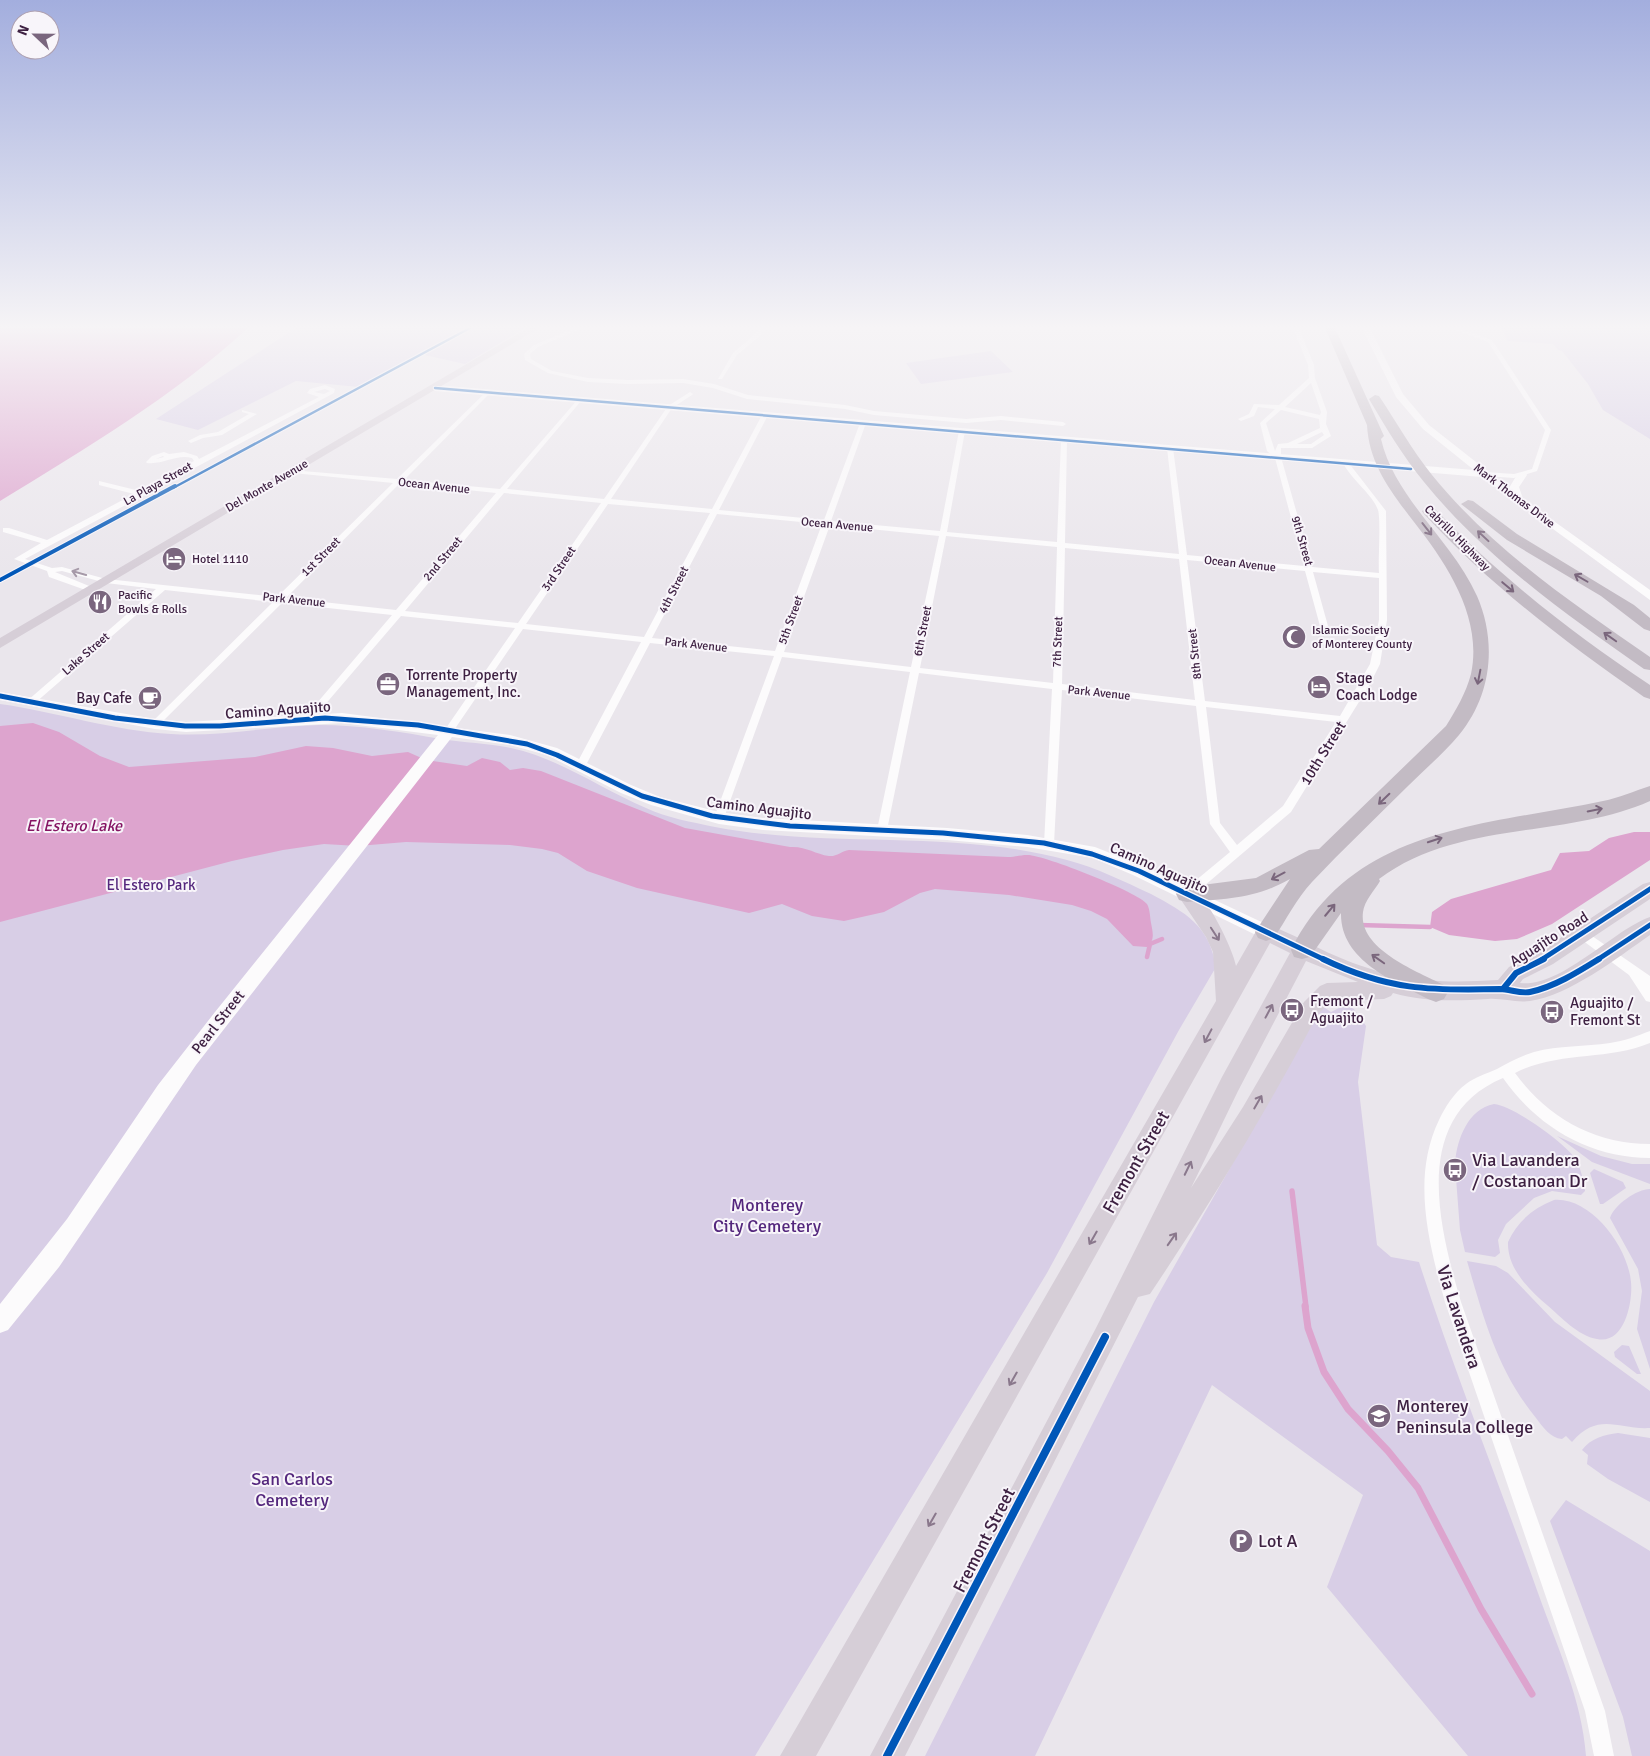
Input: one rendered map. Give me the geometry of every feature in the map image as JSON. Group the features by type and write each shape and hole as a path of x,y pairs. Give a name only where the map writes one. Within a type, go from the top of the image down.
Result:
{"highway":[{"name":"Cabrillo Highway","path":"1366,410 1383,458 1403,470 1428,479 1466,520 1511,562 1574,612 1650,665"},
{"name":"Cabrillo Highway","path":"1380,410 1403,470 1440,523 1506,586 1577,641 1650,693"},
{"path":"1382,410 1426,461 1445,476 1467,504 1501,530 1607,593 1650,626"},
{"path":"1266,932 1299,883 1454,730 1472,703 1480,674 1481,631 1468,590 1403,470"},
{"path":"1302,950 1313,931 1337,902 1363,877 1402,853 1439,839 1613,806 1650,794"},
{"path":"1187,894 1256,886 1336,845"},
{"path":"1381,865 1354,904 1351,918 1354,933 1364,947 1379,960 1436,992"}],"main road":[{"name":"Del Monte Avenue","path":"0,644 397,410"},
{"name":"Aguajito Road","path":"1503,989 1516,973 1546,958 1650,889"},
{"path":"1187,894 1214,932 1225,953 1227,976 1224,1005"},
{"name":"Aguajito Road","path":"1503,989 1530,992 1545,987 1607,953 1650,925"},
{"name":"Camino Aguajito","path":"1266,932 1367,979 1406,988 1436,992 1503,989"},
{"name":"Fremont Street","path":"797,1756 1266,932"},
{"name":"Fremont Street","path":"887,1756 1105,1337 1230,1084 1302,950"},
{"path":"1105,1337 1194,1208 1234,1145 1315,1002 1327,992 1341,990 1436,992"}],"street":[{"name":"La Playa Street","path":"18,559 182,472 197,462 299,410"},
{"name":"1st Street","path":"155,724 470,410"},
{"name":"2nd Street","path":"308,719 570,410"},
{"name":"3rd Street","path":"449,731 668,410"},
{"path":"705,410 1346,463 1445,476 1522,475 1535,470 1548,430 1535,410"},
{"path":"862,410 966,421 1001,418 1062,424"},
{"path":"1241,419 1252,415 1254,410"},
{"name":"9th Street","path":"1276,410 1262,426 1270,451 1278,457 1311,570 1324,626"},
{"path":"1291,410 1322,418"},
{"path":"1290,444 1303,446 1318,445 1328,436 1323,429 1323,410"},
{"name":"Mark Thomas Drive","path":"1411,410 1426,427 1460,455 1518,500 1650,596"},
{"path":"191,441 202,436 220,434 254,414 244,411"},
{"name":"4th Street","path":"581,764 765,415"},
{"name":"5th Street","path":"719,818 863,423"},
{"path":"1278,457 1279,446 1290,444 1323,429"},
{"name":"6th Street","path":"882,830 943,535 962,432"},
{"path":"220,434 224,438 240,441"},
{"name":"7th Street","path":"1048,844 1057,688 1064,440"},
{"name":"8th Street","path":"1170,448 1215,824 1236,852"},
{"path":"170,456 188,454 195,457 197,462"},
{"path":"1445,476 1462,465 1464,461 1460,455"},
{"name":"10th Street","path":"1187,894 1286,809 1343,720 1375,664 1383,620 1382,511 1378,500 1354,477 1346,463"},
{"name":"Ocean Avenue","path":"293,471 397,483 1382,576"},
{"path":"1518,500 1514,487 1522,475"},
{"path":"102,483 141,494"},
{"path":"6,530 48,543"},
{"name":"Park Avenue","path":"18,559 51,570 62,569 106,581 779,654 915,672 1343,720"},
{"name":"Park Avenue","path":"51,570 52,575 91,590"},
{"name":"Lake Street","path":"32,701 163,587"},
{"name":"Camino Aguajito","path":"0,696 155,724 218,726 308,719 363,720 449,731 536,746 581,764 640,795 676,808 719,818 763,824 947,834 1048,844 1088,852 1114,860 1266,932"},
{"name":"Pearl Street","path":"0,1322 51,1259 143,1122 189,1060 449,731"},
{"path":"1582,934 1650,983"},
{"path":"1633,971 1640,985 1650,997"},
{"name":"Via Lavandera","path":"1604,1756 1595,1710 1464,1336 1443,1269 1436,1237 1431,1180 1437,1139 1444,1121 1469,1090 1506,1070 1536,1058 1630,1044 1650,1037"},
{"path":"1506,1070 1529,1101 1574,1133 1606,1147 1624,1151 1650,1151"}],"green space":[{"path":"170,410 238,410 198,430 156,419"},
{"path":"1603,410 1650,410 1650,439"},
{"path":"0,704 128,729 171,734 227,733 301,726 335,725 381,729 502,746 547,759 654,811 715,827 803,837 980,845 1024,851 1067,860 1099,871 1151,894 1185,914 1202,930 1213,953 1216,967 1179,1030 1047,1273 755,1756 0,1756"},
{"path":"1345,1005 1354,1009 1366,1026 1358,1082 1377,1245 1391,1257 1419,1262 1462,1387 1568,1673 1584,1735 1586,1756 1468,1756 1327,1587 1363,1495 1212,1385 1035,1756 925,1756 1154,1302 1322,1006 1331,1012"},
{"path":"1494,1104 1513,1111 1538,1126 1569,1151 1579,1165 1585,1191 1581,1195 1552,1191 1534,1198 1506,1224 1498,1240 1500,1253 1495,1257 1465,1252 1460,1230 1456,1178 1462,1179 1462,1165 1455,1163 1458,1144 1466,1126 1477,1112"},
{"path":"1557,1136 1601,1156 1632,1164 1650,1164 1650,1184 1592,1162"},
{"path":"1594,1169 1623,1182 1626,1188 1603,1204 1600,1204 1590,1173"},
{"path":"1650,1189 1650,1369 1637,1329 1642,1291 1638,1269 1610,1218 1621,1203 1639,1192"},
{"path":"1554,1200 1568,1201 1594,1215 1615,1240 1623,1254 1631,1282 1629,1310 1621,1329 1607,1339 1590,1337 1570,1325 1526,1285 1511,1261 1508,1242 1516,1228 1526,1216"},
{"path":"1467,1261 1496,1266 1508,1273 1555,1322 1650,1391 1650,1428 1600,1424 1591,1427 1572,1442 1566,1436 1562,1439 1554,1437 1547,1432 1523,1400 1502,1363 1486,1324"},
{"path":"1622,1345 1629,1346 1641,1374 1637,1374 1615,1357 1614,1352"},
{"path":"1618,1433 1650,1438 1650,1502 1608,1479 1587,1464 1588,1455 1582,1450 1589,1443 1598,1438"},
{"path":"1566,1500 1650,1551 1650,1756 1632,1756 1623,1717 1550,1521"}],"water":[{"path":"0,410 144,410 128,421 0,501"},
{"name":"El Estero Lake","path":"33,723 59,732 100,756 129,767 255,757 306,746 333,748 372,756 408,752 426,760 467,766 482,758 500,762 510,770 523,768 541,771 685,828 801,848 829,856 849,850 1008,857 1036,856 1110,883 1147,904 1153,933 1152,939 1147,947 1133,946 1107,919 1072,905 1009,895 935,889 920,893 884,912 844,921 812,916 782,904 749,913 637,888 587,871 558,853 542,849 510,845 406,842 358,846 324,844 283,850 232,861 0,922 0,726"},
{"path":"1634,832 1650,832 1650,860 1552,924 1517,939 1495,941 1449,935 1430,927 1432,912 1451,899 1551,870 1560,853 1589,851 1609,838"}],"waterway":[{"path":"1359,925 1430,927"},
{"path":"1147,957 1150,944 1162,939"},
{"path":"1292,1191 1306,1307"},
{"path":"1305,1306 1308,1328 1324,1372 1348,1409 1388,1451 1418,1488 1481,1609 1532,1694"}],"cycle path":[{"path":"0,580 317,410"},
{"path":"699,410 1411,469"},
{"path":"0,696 115,718 185,726 203,727 325,718 348,718 418,725 527,744 571,761 642,796 669,806 712,816 790,826 994,836 1044,843 1092,854 1139,871 1354,974 1391,985 1409,988 1444,991 1504,989 1530,992 1558,982 1608,953 1650,925"},
{"path":"1503,989 1516,973 1546,958 1650,889"},
{"path":"887,1756 1105,1337"}],"place":[{"name":"Hotel 1110","path":"174,559"},
{"name":"Pacific Bowls & Rolls","path":"100,602"},
{"name":"Islamic Society of Monterey County","path":"1294,637"},
{"name":"Torrente Property Management, Inc.","path":"388,684"},
{"name":"Stage Coach Lodge","path":"1319,687"},
{"name":"Bay Cafe","path":"150,698"},
{"name":"Fremont / Aguajito","path":"1292,1010"},
{"name":"Aguajito / Fremont St","path":"1552,1012"},
{"name":"Via Lavandera / Costanoan Dr","path":"1455,1170"},
{"name":"Monterey Peninsula College","path":"1379,1416"},
{"name":"Lot A","path":"1241,1541"}],"park label":[{"name":"El Estero Park","path":"151,885"},
{"name":"Monterey City Cemetery","path":"767,1215"},
{"name":"San Carlos Cemetery","path":"292,1489"}]}
